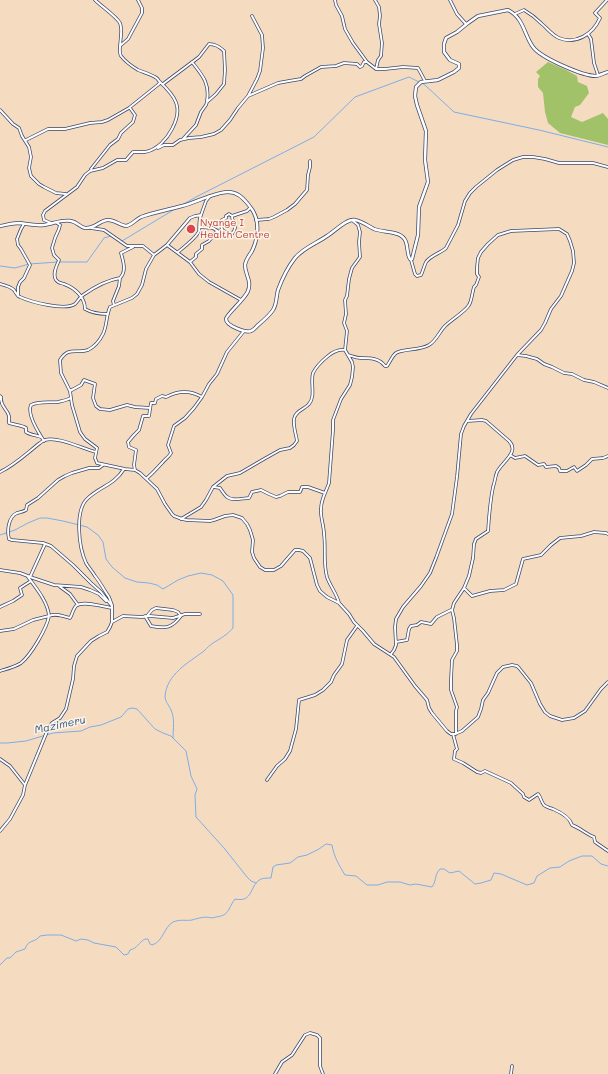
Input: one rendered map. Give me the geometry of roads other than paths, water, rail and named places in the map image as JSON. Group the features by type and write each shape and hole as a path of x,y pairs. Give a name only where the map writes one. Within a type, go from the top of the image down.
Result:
{"main road":[{"path":"411,260 418,238 419,207 428,182 425,160 426,131 415,96 418,85 421,82 439,79 459,68 459,64 448,58 444,52 446,38 455,34 478,16 508,10 515,14 521,21 534,48 540,55 580,72 592,75 608,72"},
{"path":"0,226 18,223 44,225 71,221 85,228 90,228 98,225 102,221 113,220 120,225 127,226 140,217 181,207 210,196 225,192 236,194 243,198 254,212 257,229 256,241 246,263 249,279 248,289 246,294 227,316 226,320 228,324 244,331 252,330 264,321 274,310 278,290 296,257 352,220 358,220 381,231 392,232 402,236 406,240 409,257 411,260"}],"street":[{"path":"95,0 119,22 121,26 121,56 134,68 154,76 174,97 178,109 174,126 171,133 156,148"},
{"path":"121,46 128,39 142,13 142,8 138,0"},
{"path":"335,0 342,16 345,29 367,62 376,69 385,70 403,67 418,68 424,81"},
{"path":"375,0 379,7 379,24 382,43 381,56 378,60 376,69"},
{"path":"450,0 457,14 466,24"},
{"path":"515,14 524,10 558,38 567,40 579,39 588,34 596,24 600,18 595,13 607,0"},
{"path":"180,140 211,135 218,132 233,117 248,96 260,71 263,48 262,35 252,16"},
{"path":"588,34 591,39 594,63 598,75"},
{"path":"163,84 199,57 210,44 220,47 224,52 226,70 225,83 217,93 206,102"},
{"path":"90,170 103,168 117,160 126,160 133,152 146,152 164,145 172,145 183,139 196,125 201,112 206,105 208,93 204,78 192,62"},
{"path":"248,96 278,83 301,79 322,67 336,66 344,63 357,64 360,67 364,62 367,62"},
{"path":"26,140 48,130 64,129 108,120 130,108 160,82"},
{"path":"52,223 44,220 43,215 45,211 77,186 110,145 118,139 121,133 133,122 135,116 130,108"},
{"path":"0,110 13,124 19,128 22,136 26,140 31,157 29,168 31,176 44,187 56,193 66,194"},
{"path":"411,260 414,274 416,276 421,275 427,261 446,248 458,225 465,201 470,193 497,170 513,160 523,157 533,157 559,163 593,163 608,167"},
{"path":"256,220 274,217 295,204 307,190 310,161"},
{"path":"178,252 198,234 199,221 206,202 210,196"},
{"path":"222,230 220,222 226,218 226,216 229,214 232,216 247,211 250,208"},
{"path":"202,215 190,218 167,245 154,255 146,269 142,285 137,294 132,298 110,307 103,335 96,344 88,350 68,352 60,360 61,373 70,391 72,405 80,432 85,439 97,448 95,458 96,462 98,464 135,470 140,473 157,489 172,514 180,519 210,521 233,515 240,517 247,524 252,540 253,556 260,567 264,570 274,570 286,561 295,550 302,550 310,558 318,588 327,597 339,603 357,626 374,644 390,654 427,700 432,713 447,731 453,734 462,731 478,717 485,696 488,693 497,673 503,667 512,665 519,668 530,683 544,712 550,716 562,720 574,718 585,711 608,682"},
{"path":"190,262 202,249 202,245 209,241 217,231 219,232 222,230 232,234 236,228 232,221 232,216"},
{"path":"339,603 338,598 327,578 324,560 324,533 320,510 329,483 333,420 336,409 350,384 352,377 352,362 345,350 347,335 344,324 346,314 345,300 352,268 360,257 360,232 358,225 352,220"},
{"path":"57,223 60,225 52,248 54,255 59,260 54,270 56,281 66,285 80,294 85,305 85,309 94,313 108,314"},
{"path":"18,296 18,287 30,265 18,245 17,239 24,224"},
{"path":"199,227 213,228 217,231"},
{"path":"90,228 104,230 111,233 126,245 143,246 154,255"},
{"path":"348,355 358,358 371,358 382,361 385,366 387,366 397,352 422,348 429,345 434,341 446,325 469,306 474,287 479,277 477,267 478,258 481,252 498,235 511,231 559,230 567,234 573,251 574,263 572,271 560,296 541,330 517,355 471,414 461,434 452,514 430,573 403,607 396,619 395,648 390,654"},
{"path":"167,245 190,262 199,274 209,282 241,300"},
{"path":"114,305 113,301 124,270 120,254 134,246"},
{"path":"0,284 11,288 19,297 59,307 73,305 81,296 102,284 120,278"},
{"path":"147,478 169,457 171,453 168,445 174,426 185,418 194,408 202,397 208,384 217,374 227,352 244,331"},
{"path":"180,519 201,506 213,487 227,476 240,473 264,459 294,445 297,441 294,419 295,415 309,404 313,397 312,383 314,372 326,358 334,352 340,349 345,350"},
{"path":"517,355 538,359 544,364 564,373 572,374 584,380 594,382 608,388"},
{"path":"70,391 81,385 84,380 94,384 93,398 96,406 100,409 110,410 127,405 150,408"},
{"path":"135,470 134,465 136,450 129,447 128,442 139,430 143,416 149,416 150,404 155,403 156,399 162,396 166,397 172,394 184,392 191,392 202,397"},
{"path":"0,396 4,410 8,414 10,423 25,427 26,432 29,434 41,437"},
{"path":"44,441 32,419 29,409 30,405 42,402 61,401 71,398"},
{"path":"456,734 457,706 451,690 451,680 452,660 457,651 457,645 452,610 454,603 464,588 469,576 476,539 488,531 489,512 498,471 510,455 513,448 512,444 490,424 482,420 467,421"},
{"path":"0,472 9,468 44,441 59,440 96,452"},
{"path":"510,455 515,458 525,456 538,465 544,464 546,467 556,466 560,471 568,471 574,467 577,471 592,459 608,456"},
{"path":"103,465 99,468 89,468 72,473 58,480 38,498 27,505 24,512 12,516 8,527 9,539 51,546 101,592 112,607"},
{"path":"0,831 8,822 23,795 25,785 48,729 60,718 66,709 72,684 74,664 77,656 91,641 108,631 111,626 112,607 109,597 85,559 80,541 80,522 82,506 86,499 99,489 114,481 124,469"},
{"path":"213,487 220,488 226,496 237,500 249,498 252,492 261,490 276,496 280,496 288,492 300,492 302,487 325,493"},
{"path":"464,588 472,596 490,591 504,590 516,584 523,559 541,555 560,538 581,536 594,532 608,534"},
{"path":"29,577 45,544"},
{"path":"0,570 12,571 49,583 81,587 94,591 103,597 112,607"},
{"path":"0,671 17,665 24,660 47,624 49,616 48,610 29,577"},
{"path":"0,608 13,602 22,595 20,588 31,581"},
{"path":"58,585 70,594 78,605"},
{"path":"0,631 14,629 35,619 54,615 70,618 75,607 78,605 95,604 112,607"},
{"path":"146,616 156,608 173,610 178,612 181,616"},
{"path":"396,642 407,640 409,628 411,626 417,625 421,622 431,624 437,617 452,610"},
{"path":"112,622 123,616 173,618 185,614 200,614"},
{"path":"146,616 151,626 160,628 175,624 181,616"},
{"path":"267,780 290,751 296,730 299,700 315,695 322,691 331,682 342,664 347,640 357,626"},
{"path":"453,734 457,746 454,759 477,772 481,773 485,771 505,779 529,800 538,794 545,806 554,809 565,816 572,825 594,837 595,842 608,851"},
{"path":"0,759 10,766 25,785"},
{"path":"275,1074 282,1062 292,1055 305,1035 310,1033 317,1035 320,1038 319,1064 323,1074"},
{"path":"511,1074 512,1066"}],"waterway":[{"path":"182,205 314,137 355,97 409,77 419,82"},
{"path":"422,83 454,112 539,130 608,147"},
{"path":"122,241 175,209"},
{"path":"0,266 15,268 29,264 87,262 104,238 111,236 113,238"},
{"path":"0,535 15,530 40,518 63,521 87,527 98,535 103,542 106,559 112,567 125,578 137,582 157,585 163,589 178,580 201,573 212,575 223,581 233,595 233,628 226,635 179,670 170,681 165,696 173,716 173,738"},
{"name":"Mazimeru","path":"0,743 26,741 53,733 81,731 121,717 128,709 137,709 155,729 171,736 186,751 191,776 197,789 195,795 196,817 224,848 247,877 256,883"},
{"path":"0,965 16,952 25,949 30,942 36,940 40,936 47,935 61,935 76,941 81,939 88,940 94,943 116,947 124,955 128,954 130,950 135,948 145,939 148,939 152,945 159,941 167,927 173,922 204,917 212,918 224,915 235,899 241,900 245,898 251,893 257,882 261,879 271,878 273,867 276,865 290,863 298,857 307,855 326,844 332,845 335,857 345,875 356,876 367,885 400,882 410,885 416,884 432,887 440,869 444,869 450,873 459,871 475,884 491,880 494,873 501,874 527,885 534,883 537,876 550,868 560,867 569,861 582,856 592,856 601,864 608,866"}],"place":[{"name":"Nyange I Health Centre","path":"191,229"}]}
